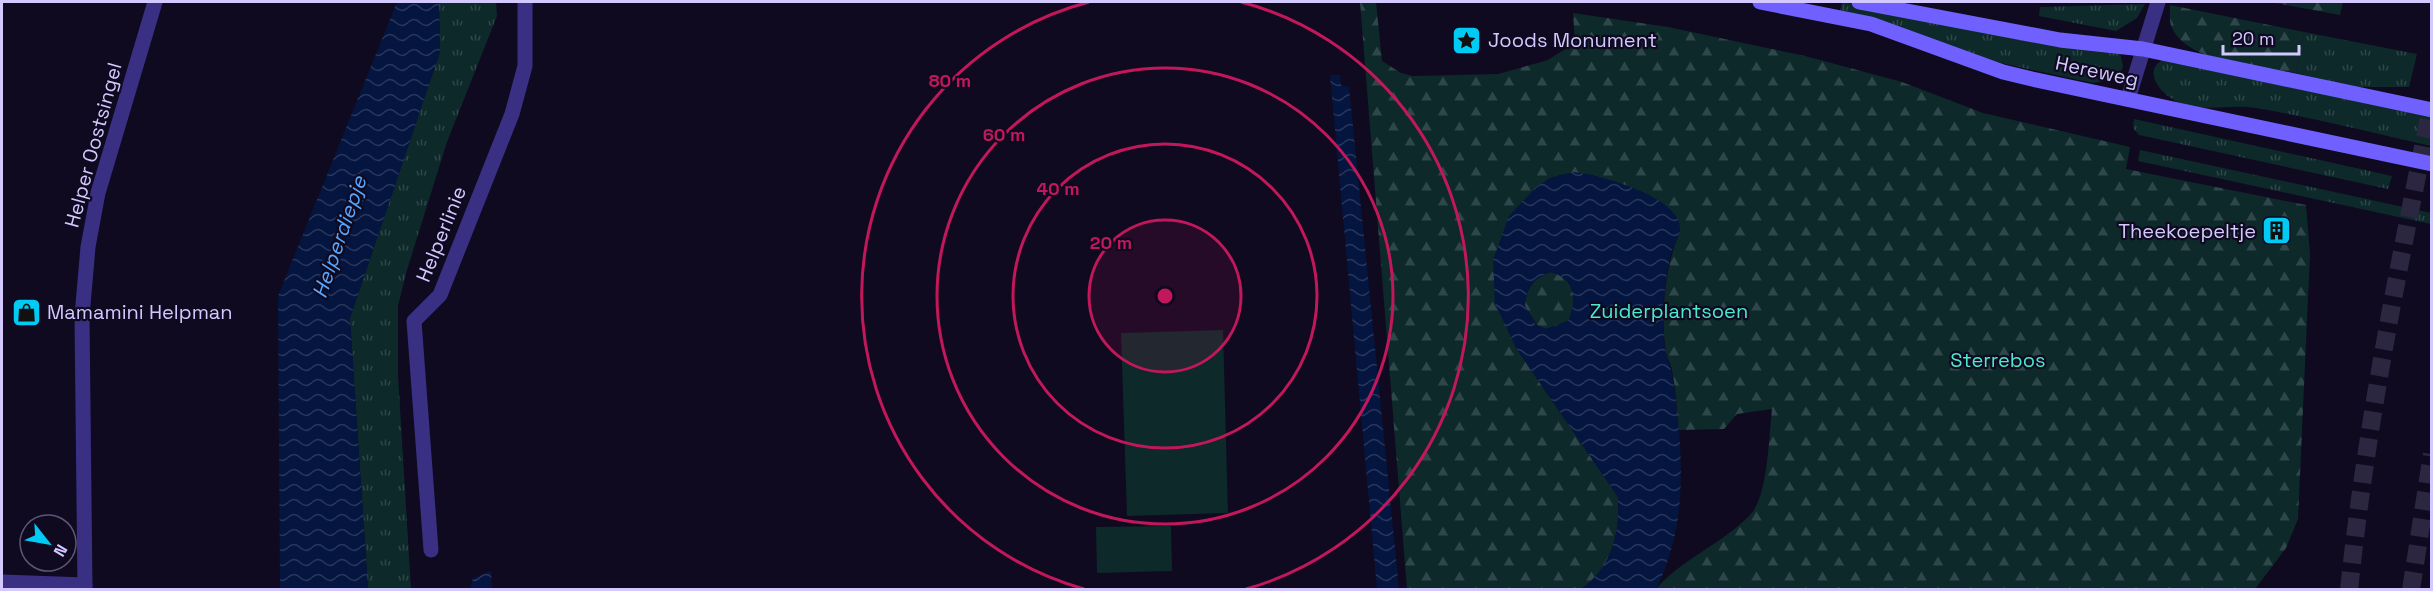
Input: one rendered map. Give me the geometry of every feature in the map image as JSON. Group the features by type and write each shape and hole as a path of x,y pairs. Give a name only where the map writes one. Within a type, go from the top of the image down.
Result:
{"main road":[{"name":"Hereweg","path":"1760,2 1871,24 2003,72 2432,164"},
{"name":"Hereweg","path":"1859,2 2060,40 2143,49 2432,110"}],"street":[{"name":"Helper Oostsingel","path":"86,587 85,396 82,316 86,267 98,193 154,2"},
{"name":"Helperlinie","path":"431,550 414,321 440,294 512,114 525,66 525,2"},
{"path":"2128,99 2158,2"},
{"path":"2,582 86,587"}],"green space":[{"path":"439,2 496,2 497,16 447,142 398,306 398,375 411,589 368,589 350,318 440,52"},
{"name":"Sterrebos","path":"1360,2 1376,2 1382,61 1401,73 1413,76 1498,74 1548,60 1575,43 1573,13 1668,27 1805,56 1902,82 1983,113 2130,147 2126,169 2306,205 2310,254 2298,519 2286,548 2255,589 1656,589 1678,568 1729,534 1751,514 1757,505 1769,449 1772,409 1737,414 1724,429 1678,430 1674,385 1664,338 1664,306 1667,275 1680,230 1617,185 1600,177 1564,174 1545,181 1516,348 1618,497 1617,524 1612,549 1600,571 1581,589 1407,589"},
{"path":"1842,2 2013,37 2120,53 2123,66 2120,75 2110,80 2093,83 2001,63 1840,12"},
{"path":"2270,2 2343,2 2340,15"},
{"path":"2145,4 2137,18 2116,31 2039,16 2040,7"},
{"path":"2170,5 2304,32 2296,73 2227,61 2194,49 2181,40 2172,28"},
{"path":"2304,32 2417,54 2409,87 2353,87 2296,73"},
{"path":"2164,59 2431,117 2431,146 2256,108 2201,107 2183,104 2162,91 2154,78 2157,64"},
{"path":"2134,119 2392,176 2388,189 2139,135 2133,128"},
{"path":"2140,150 2431,213 2431,224 2138,161"},
{"path":"1550,272 1565,279 1569,284 1573,306 1568,321 1546,329 1537,325 1525,306 1531,285 1539,277"},
{"path":"1223,330 1228,513 1127,516 1121,333"},
{"path":"1171,526 1172,571 1097,573 1096,527"}],"water":[{"name":"Helperdiepje","path":"397,2 439,2 440,52 350,318 368,589 280,589 278,296"},
{"path":"1330,75 1340,75 1341,85 1349,87 1399,589 1377,589"},
{"path":"1574,172 1630,186 1668,207 1676,216 1679,224 1680,232 1667,271 1663,320 1665,347 1672,376 1679,433 1681,486 1674,539 1667,564 1656,589 1581,589 1600,571 1612,549 1617,524 1618,497 1516,348 1495,303 1493,260 1509,216 1536,187 1553,177","holes":["1550,272 1569,284 1573,306 1568,321 1546,329 1536,325 1525,306 1526,300 1531,285 1539,277"]},
{"path":"491,571 492,589 470,589 473,578"}],"tunnel":[{"path":"2349,590 2374,406 2432,103"},
{"path":"2411,590 2432,454"}],"place":[{"name":"Joods Monument","path":"1467,40"},
{"name":"Theekoepeltje","path":"2277,231"},
{"name":"Mamamini Helpman","path":"26,312"}],"park label":[{"name":"Zuiderplantsoen","path":"1669,311"}]}
